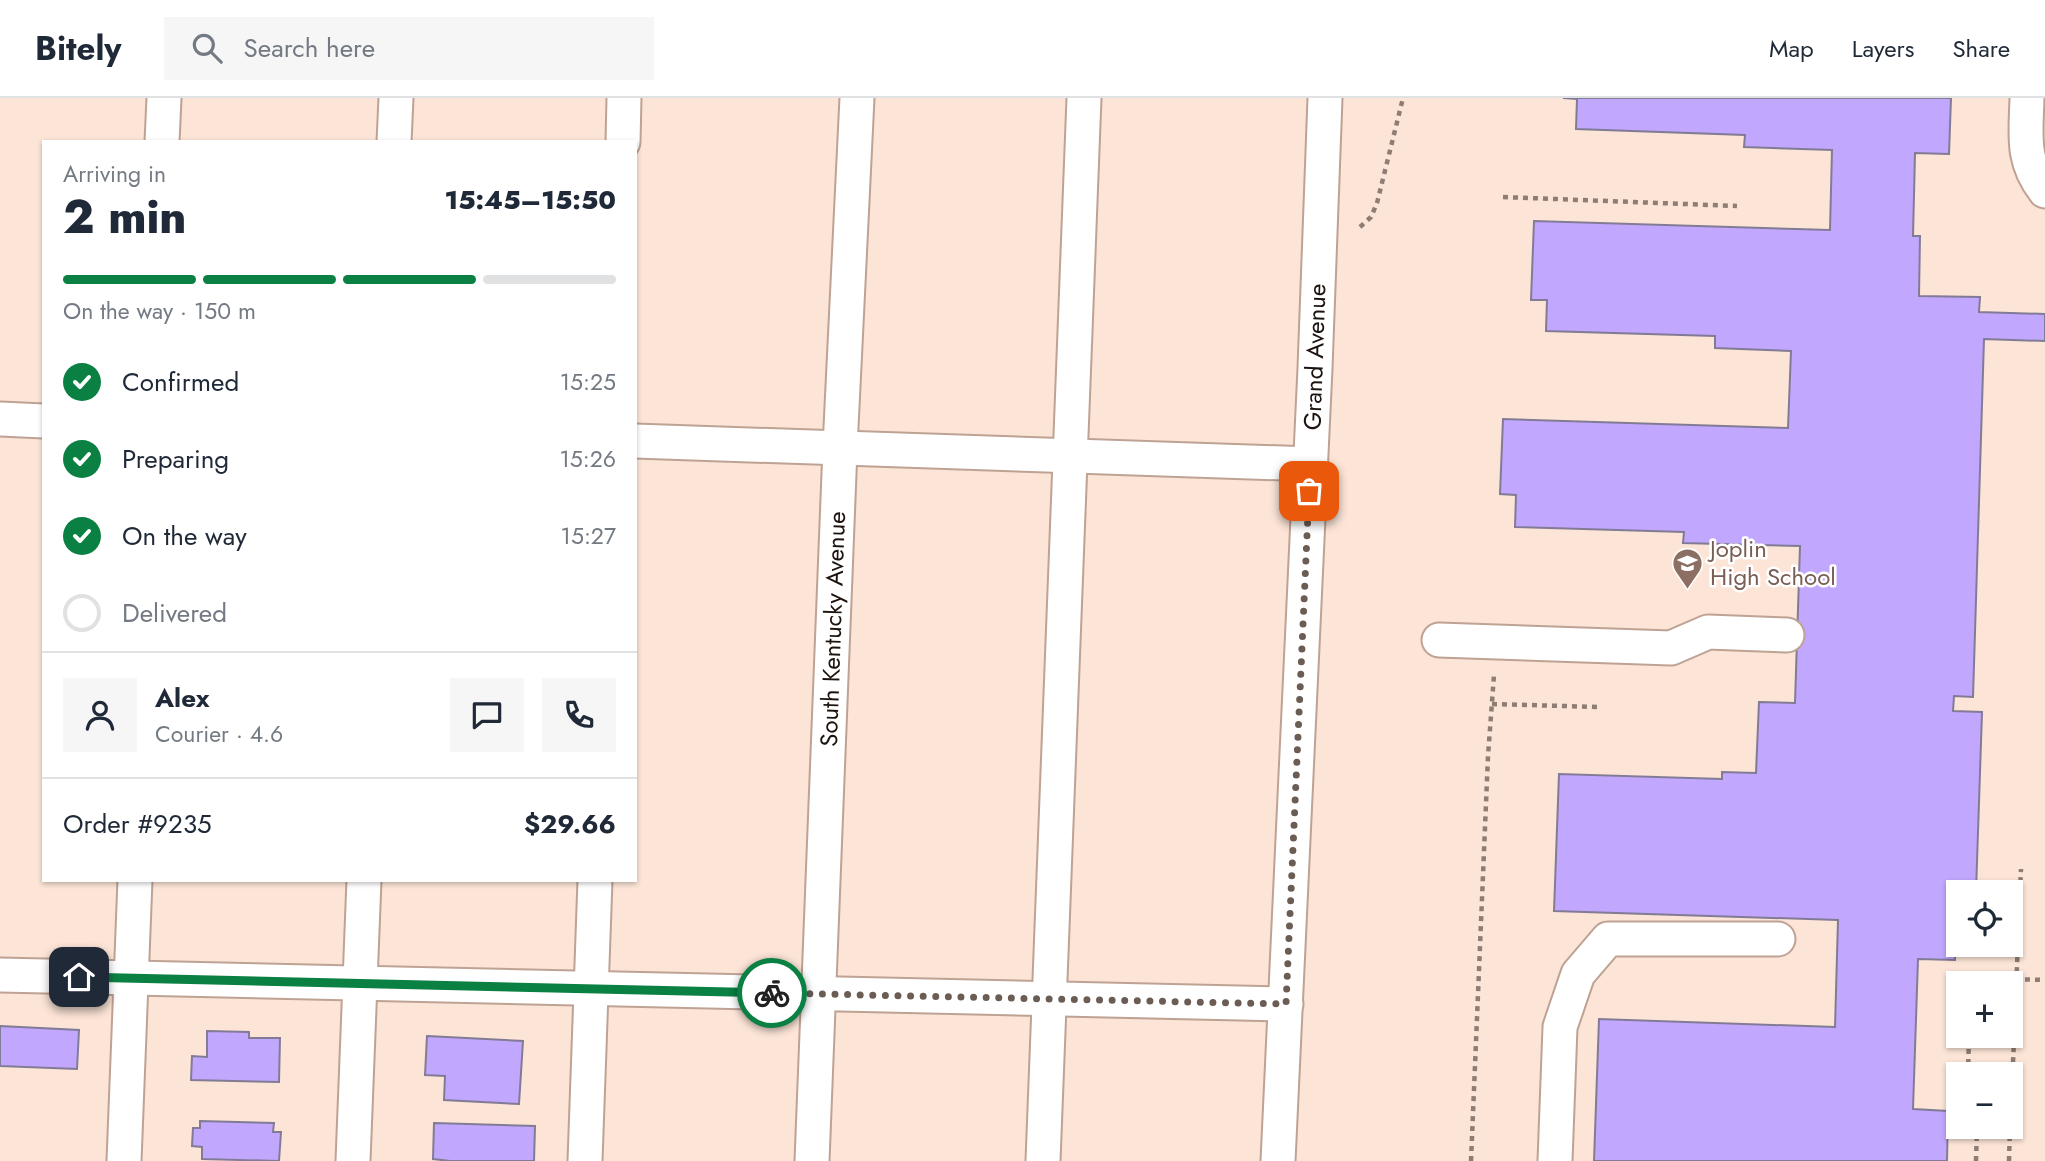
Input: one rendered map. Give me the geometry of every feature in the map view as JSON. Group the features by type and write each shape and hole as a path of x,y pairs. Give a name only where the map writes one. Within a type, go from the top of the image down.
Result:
{"street":[{"path":"162,140 164,98"},
{"path":"394,140 396,98"},
{"path":"623,140 624,98"},
{"name":"South Kentucky Avenue","path":"812,1161 840,448 857,98"},
{"path":"1043,1161 1084,98"},
{"name":"Grand Avenue","path":"1278,1161 1311,464 1325,98"},
{"path":"2033,109 2025,148 2033,175 2045,191"},
{"path":"0,419 42,421"},
{"path":"637,441 1311,464"},
{"path":"1438,640 1671,648 1708,632 1787,635"},
{"path":"124,1161 135,882"},
{"path":"353,1161 364,882"},
{"path":"585,1161 595,882"},
{"path":"1555,1161 1560,1027 1578,974 1608,940 1778,939"},
{"path":"0,975 1286,1004"}],"path":[{"path":"1360,227 1371,217 1377,204 1403,98"},
{"path":"1503,197 1737,206"},
{"path":"1471,1161 1488,756 1494,675"},
{"path":"1492,704 1599,707"},
{"path":"2016,971 2021,869"},
{"path":"2023,979 2045,981"},
{"path":"1976,1161 1977,1139"},
{"path":"2009,1161 2010,1139"}],"building":[{"name":"Joplin High School","path":"1563,98 1951,98 1949,154 1915,153 1913,236 1920,236 1919,296 1980,297 1979,312 2045,314 2045,341 1984,339 1973,697 1954,696 1953,711 1982,712 1976,880 1946,880 1946,957 1955,957 1955,960 1918,959 1913,1109 1946,1111 1947,1161 1594,1161 1599,1019 1835,1027 1838,920 1554,911 1559,774 1722,779 1722,772 1756,773 1759,702 1795,703 1800,546 1683,543 1684,532 1515,527 1516,495 1500,494 1503,419 1788,428 1791,351 1715,348 1715,336 1546,331 1547,300 1531,300 1534,221 1830,230 1832,150 1744,147 1745,135 1576,129 1577,99"},
{"path":"0,1026 79,1030 77,1069 0,1066"},
{"path":"207,1031 249,1032 249,1038 280,1038 279,1082 191,1080 192,1056 207,1057"},
{"path":"427,1036 523,1041 519,1104 444,1100 445,1076 425,1075"},
{"path":"200,1121 274,1123 273,1132 281,1132 279,1161 202,1159 202,1147 192,1146 193,1128 200,1128"},
{"path":"434,1123 535,1126 534,1161 433,1159"}],"way so far":[{"path":"772,993 1286,1004 1309,491"}],"place":[{"name":"Joplin High School","path":"1687,590"}],"route":[{"path":"79,977 772,993"}]}
